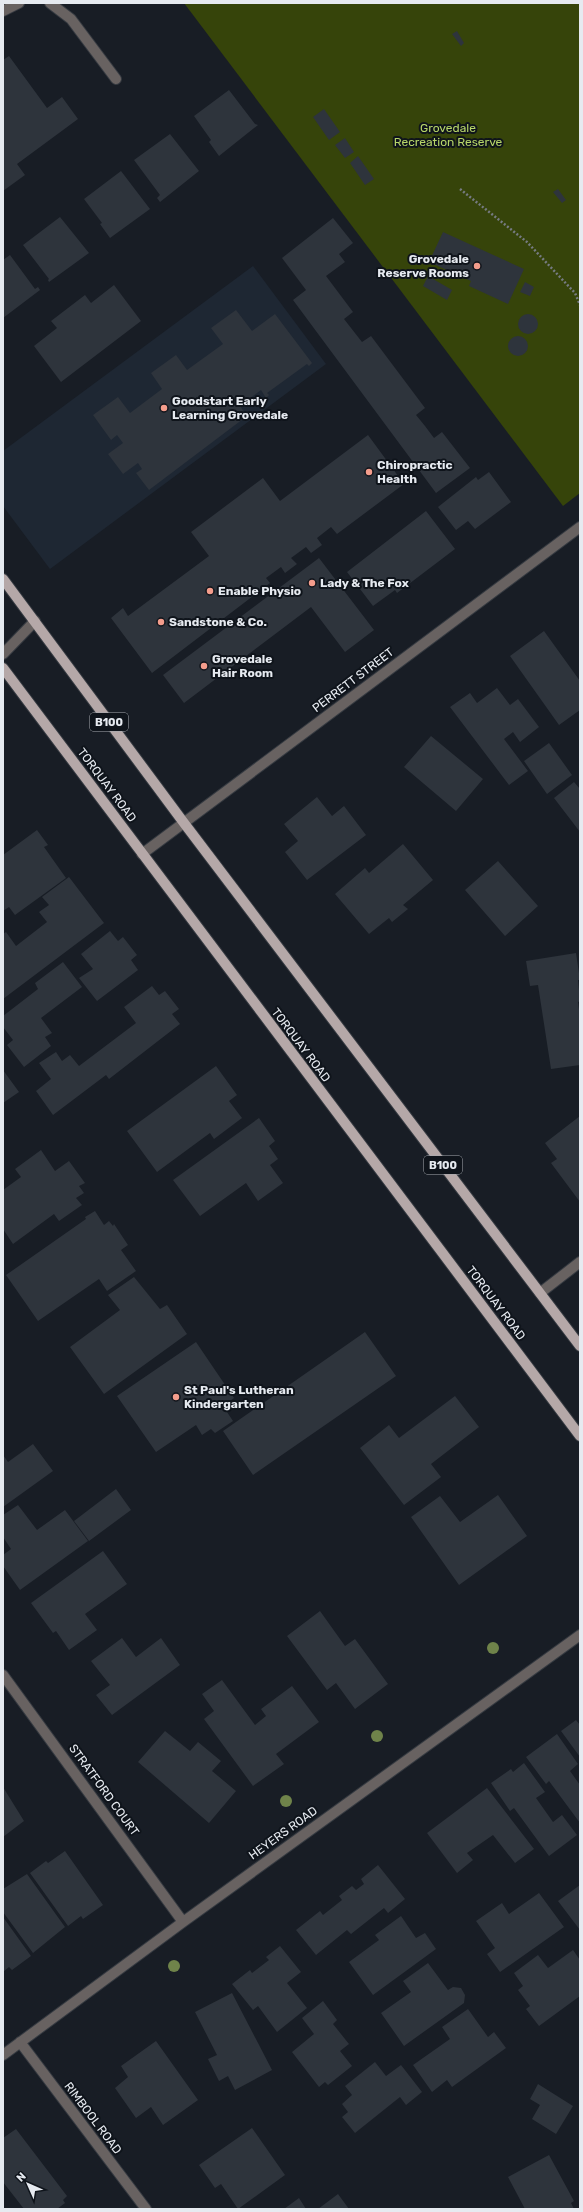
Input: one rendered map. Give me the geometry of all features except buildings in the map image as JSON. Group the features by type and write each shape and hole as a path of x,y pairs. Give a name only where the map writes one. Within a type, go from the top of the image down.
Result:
{"main road":[{"name":"B100","path":"3,579 184,823 580,1346"},
{"name":"TORQUAY ROAD","path":"3,668 580,1436"}],"street":[{"path":"3,10 19,3"},
{"path":"50,3 71,19 116,79"},
{"name":"PERRETT STREET","path":"142,854 580,527"},
{"path":"3,654 34,621"},
{"path":"540,1293 580,1262"},
{"name":"HEYERS ROAD","path":"3,2055 183,1922 580,1635"},
{"name":"STRATFORD COURT","path":"3,1675 183,1922"},
{"name":"RIMBOOL ROAD","path":"20,2042 146,2209"}],"path":[{"path":"460,189 527,242 575,293 580,304"}],"shaded area":[{"name":"Goodstart Early Learning Grovedale","path":"253,266 326,364 50,569 3,506 3,451"}],"green space":[{"name":"Grovedale Recreation Reserve","path":"184,3 580,3 580,493 563,506"}],"place":[{"name":"Grovedale Reserve Rooms","path":"477,266"},
{"name":"Goodstart Early Learning Grovedale","path":"164,408"},
{"name":"Chiropractic Health","path":"369,472"},
{"name":"Lady & The Fox","path":"312,583"},
{"name":"Enable Physio","path":"210,591"},
{"name":"Sandstone & Co.","path":"161,622"},
{"name":"Grovedale Hair Room","path":"204,666"},
{"name":"St Paul's Lutheran Kindergarten","path":"176,1397"}]}
